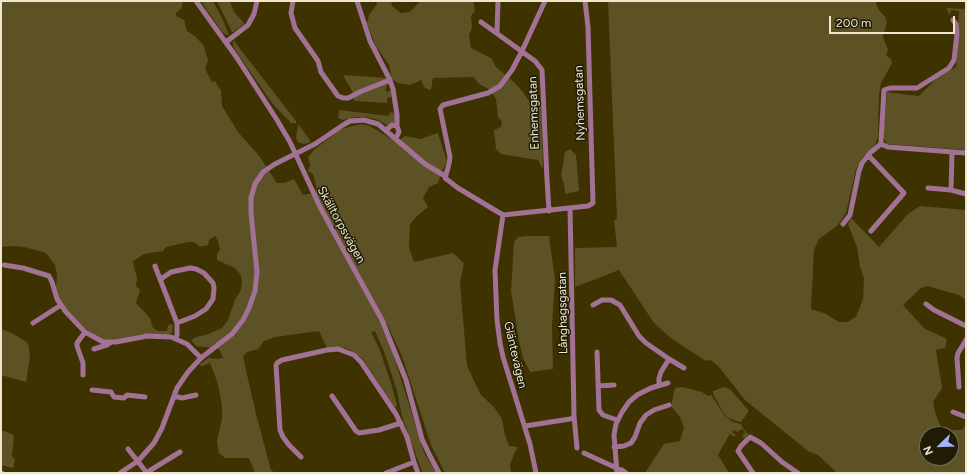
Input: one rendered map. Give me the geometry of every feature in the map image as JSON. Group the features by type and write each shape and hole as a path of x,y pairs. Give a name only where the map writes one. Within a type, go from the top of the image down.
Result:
{"street":[{"name":"Skälltorpsvägen","path":"196,1 265,99 295,154 320,207 382,320 406,380 422,439 439,473"},
{"path":"226,42 248,25 254,14 257,1"},
{"path":"293,1 291,13 295,28 318,61 321,72 338,96 348,98 390,80"},
{"path":"357,1 370,41 393,88 398,115 396,126 399,132 396,138"},
{"path":"497,32 498,1"},
{"path":"445,176 450,157 440,112 441,108 443,105 478,97 496,89 504,82 522,51 546,1"},
{"name":"Nyhemsgatan","path":"570,208 588,206 592,204 588,27 585,1"},
{"path":"843,224 850,215 862,163 868,155 881,144 884,90 890,88 917,88 952,66 957,34 956,24 953,20"},
{"name":"Enhemsgatan","path":"481,22 537,62 542,70 546,179 549,211"},
{"path":"120,473 138,461 150,448 158,436 174,396 185,375 201,358 232,334 244,318 253,299 257,274 251,207 252,194 255,184 261,174 269,168 315,144 350,121 364,120 378,124 425,164 445,176 445,179 503,215 570,208"},
{"path":"386,130 392,126 396,126"},
{"path":"881,144 888,147 966,153"},
{"path":"951,190 952,152"},
{"path":"868,155 904,193 871,231"},
{"path":"928,188 951,190 966,194"},
{"name":"Långhagsgatan","path":"570,208 574,416 577,448"},
{"name":"Gläntevägen","path":"503,215 495,270 496,320 507,372 525,426 536,473"},
{"path":"4,265 23,268 49,276 57,300 71,318 85,332 103,342 110,343 147,336 176,338 187,344 201,358"},
{"path":"155,266 178,323 176,338"},
{"path":"161,279 171,272 190,268 196,269 204,273 214,288 214,296 206,310 178,323"},
{"path":"593,305 602,300 615,301 620,305 639,336 646,343 684,368"},
{"path":"926,304 934,310 966,326"},
{"path":"33,323 61,305"},
{"path":"83,375 83,363 77,343 85,332"},
{"path":"959,387 957,358 958,353 966,340"},
{"path":"94,349 107,346 110,343"},
{"path":"301,457 282,437 280,430 276,367 282,360 334,349 354,355 364,367 401,423 418,473"},
{"path":"597,352 600,412 603,415 617,420"},
{"path":"659,385 661,372 669,359"},
{"path":"616,470 614,432 617,420 625,406 636,396 659,385 668,383"},
{"path":"598,386 614,385"},
{"path":"92,390 111,392 114,397 145,397"},
{"path":"174,396 182,398 196,395"},
{"path":"332,396 359,434 401,423"},
{"path":"614,447 624,446 631,443 640,423 646,415 657,408 669,405"},
{"path":"953,412 966,417"},
{"path":"525,426 570,419 574,416"},
{"path":"753,473 738,451 750,437 761,443 793,472"},
{"path":"128,449 147,473 180,452"},
{"path":"584,453 612,466 616,470 622,470 626,473"},
{"path":"386,473 414,462"}],"shaded area":[{"path":"1,1 181,1 183,3 181,9 176,13 176,16 184,20 187,31 195,36 204,46 208,61 205,69 212,82 215,81 221,91 222,106 238,132 260,157 277,183 284,183 294,179 303,195 314,193 317,189 313,174 308,171 310,165 308,157 315,149 341,129 361,124 370,126 396,142 405,136 420,139 438,133 447,162 438,183 429,187 423,198 428,207 410,224 409,248 414,262 453,253 464,263 460,283 467,366 481,395 494,407 502,419 509,446 518,447 510,464 511,473 447,473 444,471 431,445 402,356 387,324 383,326 424,453 436,473 423,473 421,469 402,416 397,391 385,354 375,331 371,332 379,348 391,383 397,405 395,408 363,359 345,348 327,348 319,331 275,337 264,341 258,349 247,352 243,357 271,470 275,473 255,473 249,458 225,458 219,453 217,442 222,418 222,408 217,381 210,363 202,366 199,365 210,357 212,359 223,358 219,349 196,346 191,340 222,328 228,320 235,300 241,290 242,282 241,275 235,268 217,260 217,254 220,249 215,236 209,240 208,245 199,246 194,242 188,242 166,247 163,251 144,254 133,261 137,277 136,286 140,290 136,303 150,318 153,328 158,331 167,331 168,325 173,324 172,333 166,335 140,334 119,340 104,340 98,338 85,328 67,310 60,301 56,290 57,275 55,265 46,253 24,247 1,247"},
{"path":"201,1 213,1 229,35 222,32"},
{"path":"217,1 230,1 234,12 244,24 232,32"},
{"path":"377,1 391,1 392,6 401,13 410,12 420,1 473,1 475,11 471,16 472,27 469,36 471,48 491,58 496,67 514,82 529,101 539,102 541,106 542,168 538,160 501,154 496,149 494,130 501,127 502,122 498,117 496,99 489,89 479,84 474,77 433,78 431,89 429,90 424,87 421,80 410,85 398,83 392,79 389,65 376,46 367,24 369,15 377,4"},
{"path":"608,1 875,1 879,10 886,18 887,23 883,37 888,50 886,55 891,59 892,63 881,83 879,94 878,137 875,145 862,158 856,169 846,213 838,225 819,239 814,250 811,309 824,313 839,322 847,322 856,317 863,299 864,278 860,267 857,247 848,224 851,218 879,247 908,214 920,206 966,210 966,300 959,295 927,286 921,288 903,305 925,329 947,339 945,348 936,350 942,388 933,402 940,426 919,426 919,466 959,466 959,430 962,430 966,424 966,473 837,473 818,455 808,451 745,400 719,367 711,360 706,361 672,339 654,323 619,270 575,287 575,248 617,247 614,220 617,219"},
{"path":"946,8 966,9 966,150 887,144 883,137 887,92 919,96 937,78 956,67 959,11 951,10 950,15"},
{"path":"233,41 296,121 296,123 290,123 289,120 272,103 235,50"},
{"path":"343,75 387,78 390,83 386,86 386,92 391,91 391,97 387,98 387,103 354,101 353,93"},
{"path":"339,110 388,116 391,112 396,116 394,123 387,125 376,119 365,117 356,117 343,120 338,118"},
{"path":"298,124 310,140 309,143 303,144 298,142 296,138"},
{"path":"570,149 576,155 579,191 565,194 561,176 565,152"},
{"path":"549,236 555,280 552,326 553,369 530,372 523,358 519,341 511,291 514,242 518,237"},
{"path":"1,329 10,332 28,343 30,357 26,382 1,375"},
{"path":"682,387 702,392 708,396 711,395 725,416 733,422 741,424 748,434 744,439 742,436 745,433 742,429 737,432 734,430 732,432 736,435 734,437 730,434 718,455 729,473 645,473 664,444 680,441 684,427 680,417 671,406 675,388"},
{"path":"724,387 730,389 749,411 741,422 727,417 713,394 713,391"},
{"path":"1,430 14,436 12,456 15,460 13,468 1,465"}]}
